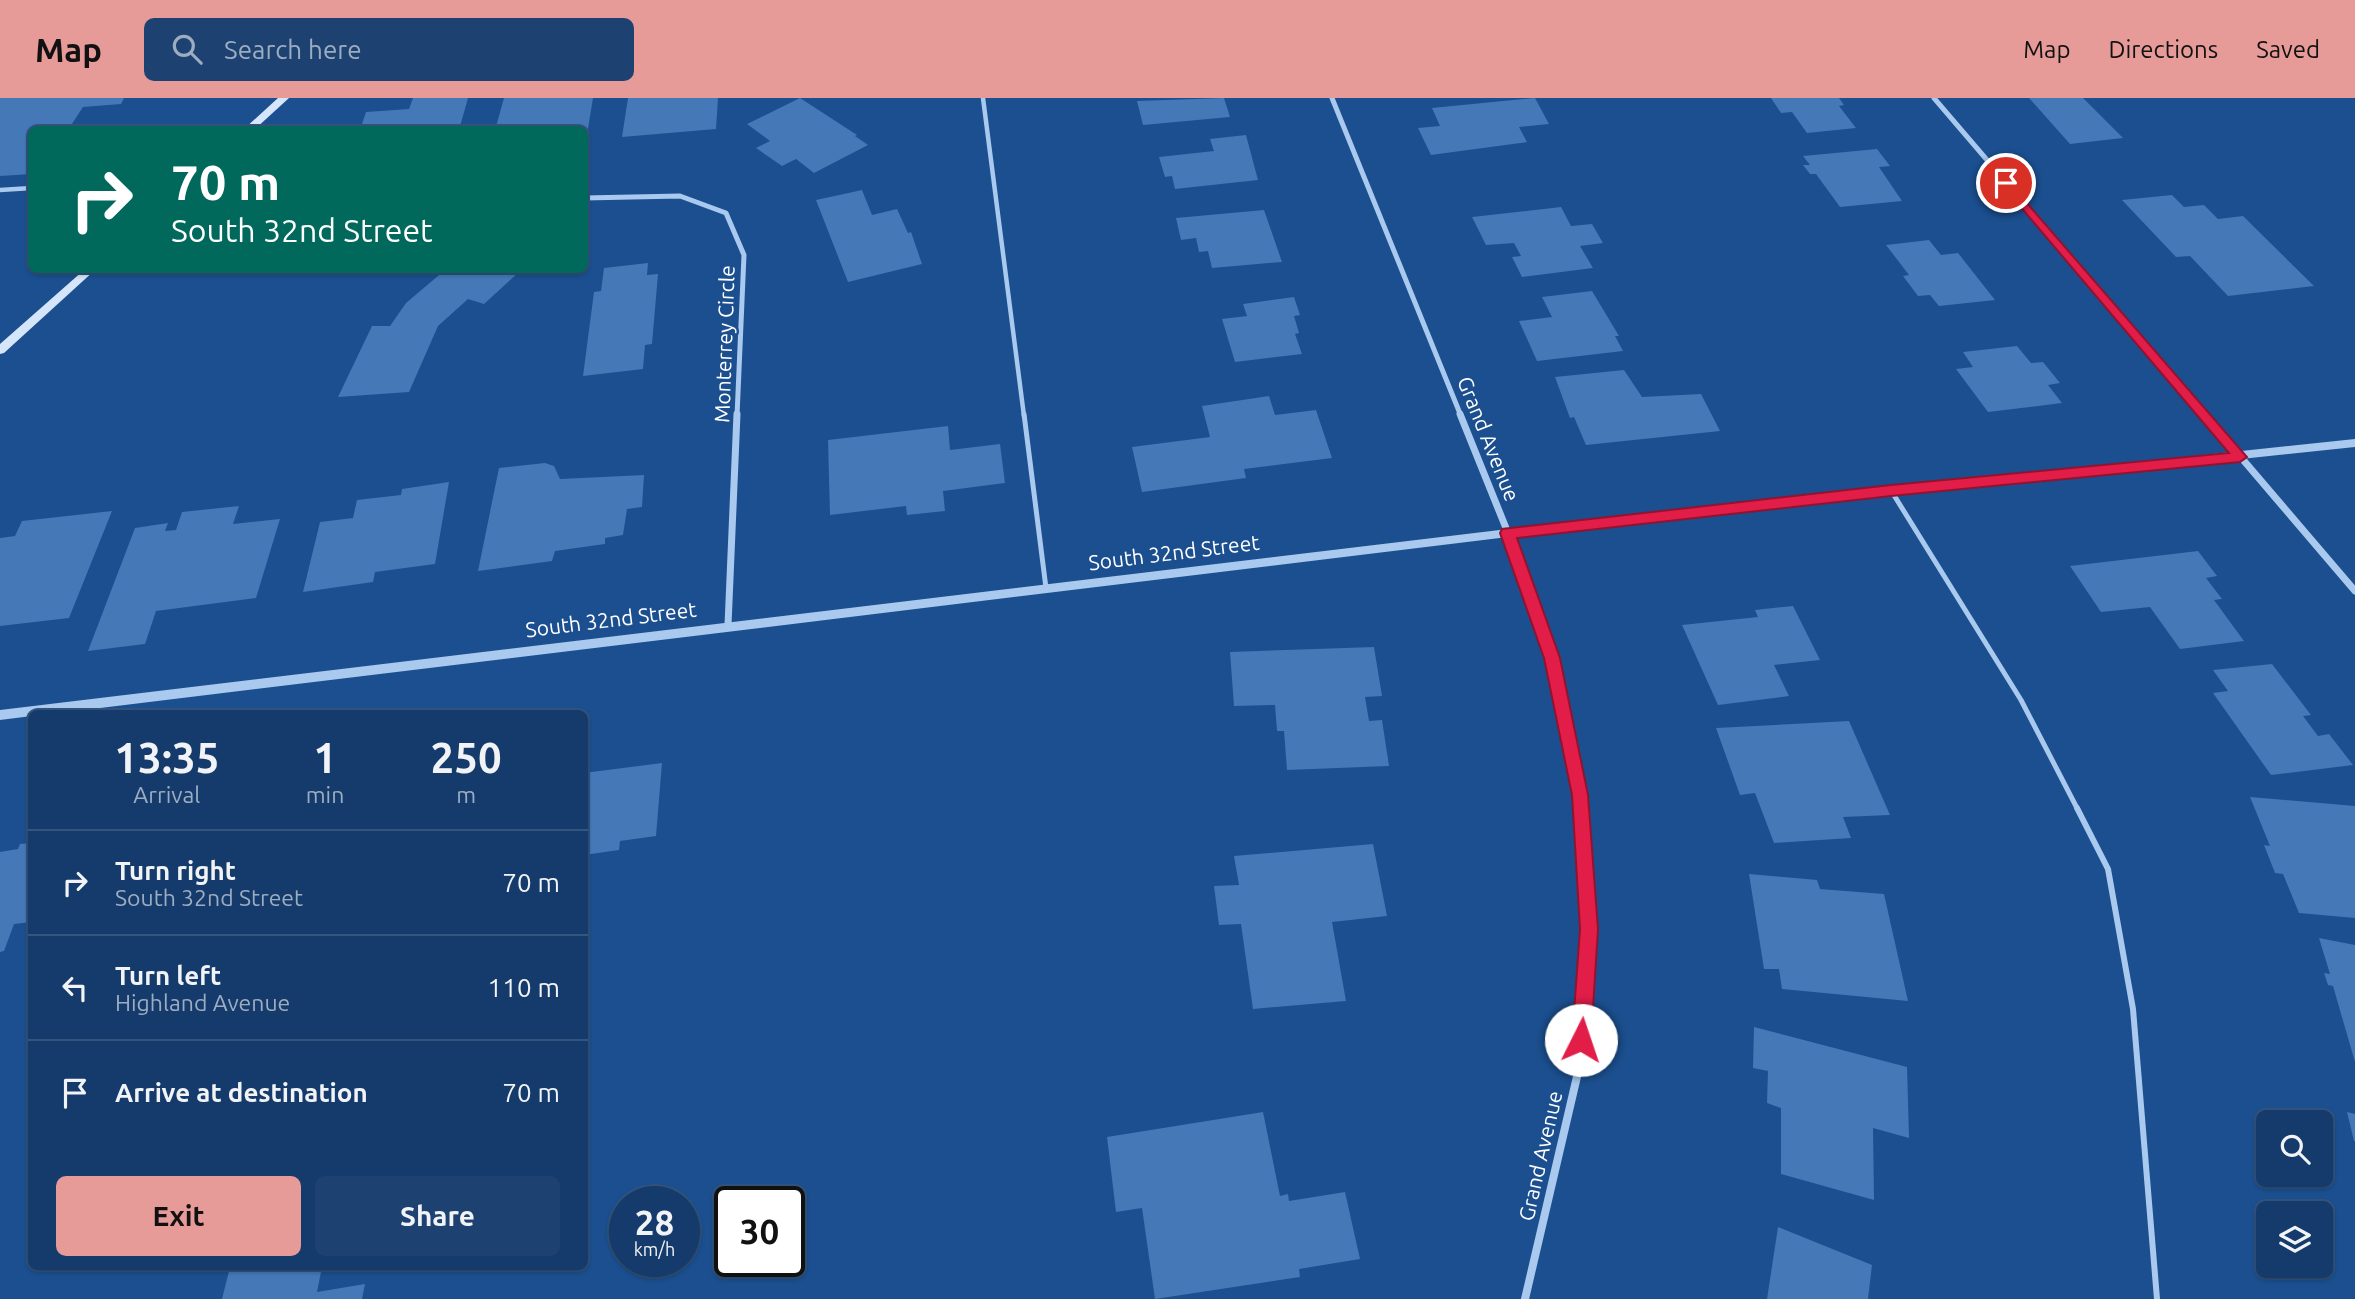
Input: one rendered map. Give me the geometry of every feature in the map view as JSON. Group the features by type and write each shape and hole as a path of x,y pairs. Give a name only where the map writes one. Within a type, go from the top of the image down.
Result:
{"main road":[{"path":"252,126 284,98"},
{"path":"0,350 87,273"}],"street":[{"name":"Grand Avenue","path":"1332,98 1508,533 1555,670 1580,795 1589,929 1579,1068 1525,1299"},
{"path":"1934,98 2355,591"},
{"name":"Monterrey Circle","path":"588,198 680,196 726,213 744,255 728,625"},
{"name":"South 32nd Street","path":"40,710 1508,533 1891,490 2240,457 2355,443"},
{"name":"South 32nd Street","path":"0,715 28,712"}],"lane":[{"path":"983,98 1046,588"},
{"path":"0,190 28,188"},
{"path":"1891,490 2021,700 2108,869 2133,1009 2157,1299"}],"building":[{"path":"0,98 124,98 121,104 83,107 71,126 28,126 28,174 0,176"},
{"path":"413,98 468,98 460,126 361,126 366,112 409,109"},
{"path":"504,98 593,98 588,129 588,126 496,126"},
{"path":"628,98 718,98 716,129 622,137"},
{"path":"800,98 868,145 814,173 796,159 782,166 756,148 770,141 747,124"},
{"path":"1224,98 1230,117 1143,125 1137,101"},
{"path":"1535,98 1549,124 1519,127 1527,142 1431,155 1418,128 1440,126 1432,108"},
{"path":"1771,98 1839,98 1844,105 1839,106 1856,128 1807,133 1792,112 1781,113"},
{"path":"2029,98 2083,98 2123,138 2070,144"},
{"path":"1246,135 1258,180 1175,189 1172,176 1165,177 1159,157 1214,151 1210,139"},
{"path":"1877,149 1890,166 1879,167 1902,201 1840,207 1816,174 1810,174 1803,165 1810,165 1803,156"},
{"path":"862,190 872,215 897,209 908,233 911,232 922,264 848,282 816,200"},
{"path":"2172,195 2184,207 2204,205 2218,219 2243,216 2314,286 2228,296 2190,256 2176,257 2122,200"},
{"path":"1561,207 1571,226 1592,224 1603,243 1580,246 1593,268 1522,277 1512,257 1521,256 1514,243 1486,245 1472,217"},
{"path":"1264,210 1282,262 1212,268 1208,251 1199,252 1196,238 1181,240 1176,218"},
{"path":"1929,240 1941,255 1958,253 1995,300 1939,306 1930,295 1918,296 1903,276 1909,275 1886,245"},
{"path":"648,263 647,275 658,274 652,344 645,345 643,369 583,376 594,292 601,291 604,268"},
{"path":"441,273 518,273 484,304 468,299 438,326 409,392 338,397 372,326 390,326 406,303"},
{"path":"1592,291 1619,336 1615,336 1623,351 1537,361 1519,321 1552,317 1542,297"},
{"path":"1294,297 1300,315 1294,316 1299,333 1295,334 1302,354 1235,362 1222,319 1247,316 1243,304"},
{"path":"2017,346 2031,363 2043,362 2060,383 2048,385 2062,403 1988,412 1956,369 1973,367 1963,352"},
{"path":"1624,370 1642,397 1701,394 1720,431 1586,445 1574,417 1570,418 1555,377"},
{"path":"1269,396 1275,415 1316,410 1332,458 1244,469 1246,478 1142,492 1132,447 1210,437 1202,406"},
{"path":"948,426 950,450 1000,444 1005,483 943,491 945,511 907,515 906,506 830,515 828,440"},
{"path":"545,463 554,466 560,479 644,475 642,507 627,509 623,535 605,538 605,544 555,551 552,561 478,571 499,468"},
{"path":"449,482 435,564 375,572 373,582 303,592 320,522 353,518 357,500 401,495 402,489"},
{"path":"239,506 233,524 280,519 256,598 156,611 145,644 88,651 135,528 168,523 165,531 176,530 182,512"},
{"path":"112,511 69,618 0,626 0,538 15,536 22,521"},
{"path":"2198,551 2217,576 2206,578 2222,599 2214,600 2244,641 2180,649 2150,607 2101,612 2070,566"},
{"path":"1793,606 1820,660 1774,665 1789,696 1718,705 1682,625 1758,617 1755,610"},
{"path":"1374,647 1382,696 1365,697 1369,721 1382,720 1389,766 1287,770 1284,731 1277,731 1275,705 1234,706 1230,652"},
{"path":"2272,664 2311,715 2303,716 2318,736 2329,734 2353,765 2271,775 2213,693 2228,691 2213,670"},
{"path":"1849,721 1890,815 1843,817 1851,838 1774,843 1755,793 1740,795 1716,728"},
{"path":"662,763 656,836 620,841 619,850 588,854 588,772"},
{"path":"2250,797 2355,806 2355,918 2299,913 2283,874 2275,873 2264,845 2270,846"},
{"path":"28,843 28,922 14,924 4,951 0,952 0,852 18,849 20,844"},
{"path":"1373,844 1387,916 1332,922 1346,1001 1253,1009 1241,924 1219,925 1214,886 1239,885 1234,856"},
{"path":"1749,874 1817,880 1820,889 1884,894 1908,1001 1782,989 1779,969 1764,969"},
{"path":"2319,938 2355,945 2355,1062 2333,986 2328,985 2324,973 2330,974"},
{"path":"1754,1027 1907,1067 1909,1138 1873,1128 1874,1200 1781,1174 1781,1108 1767,1103 1768,1071 1753,1068"},
{"path":"1263,1112 1280,1196 1288,1194 1289,1201 1345,1192 1360,1259 1299,1269 1300,1277 1155,1299 1142,1208 1116,1212 1107,1137"},
{"path":"2347,1112 2355,1114 2355,1141 2354,1141"},
{"path":"1778,1227 1872,1265 1868,1299 1767,1299"},
{"path":"229,1270 321,1270 317,1292 365,1284 362,1299 222,1299"}],"route":[{"path":"1581,1040 1589,929 1580,795 1552,658 1508,533 1891,490 2240,457 2006,183"}]}
